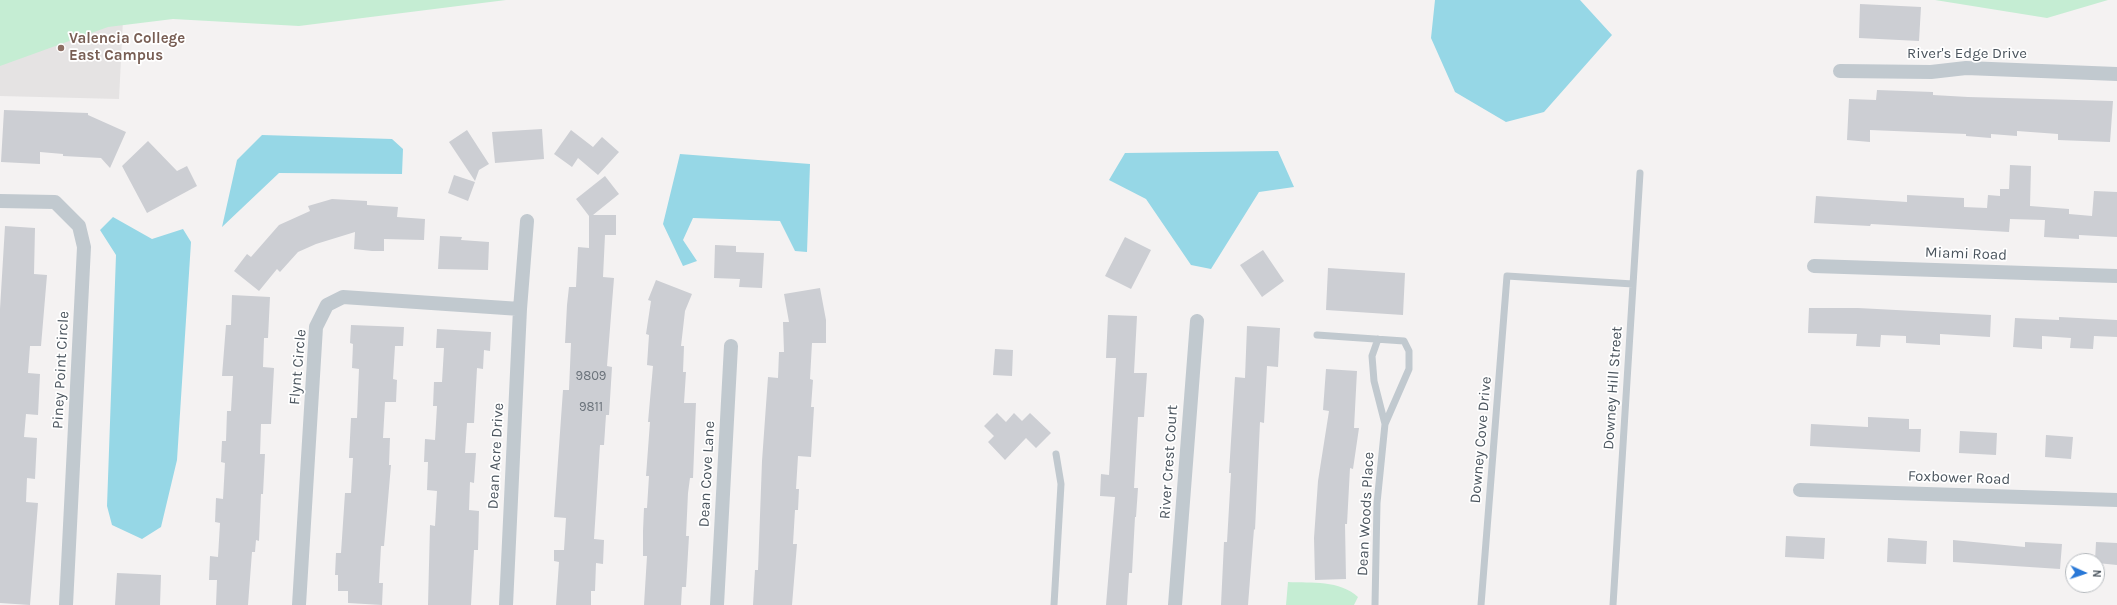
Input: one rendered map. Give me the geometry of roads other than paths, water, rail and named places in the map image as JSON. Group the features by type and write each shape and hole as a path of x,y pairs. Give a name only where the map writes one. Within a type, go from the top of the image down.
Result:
{"street":[{"name":"River's Edge Drive","path":"1840,71 1931,72 1966,68 2117,74"},
{"name":"Piney Point Circle","path":"0,201 56,202 79,226 84,247 66,605"},
{"name":"Dean Acre Drive","path":"506,605 520,308 528,221"},
{"name":"Miami Road","path":"1814,266 2117,276"},
{"name":"Flynt Circle","path":"299,605 316,327 327,305 343,297 520,308"},
{"name":"River Crest Court","path":"1175,605 1197,321"},
{"name":"Dean Cove Lane","path":"717,605 731,346"},
{"name":"Foxbower Road","path":"1800,490 2117,500"}],"lane":[{"name":"Downey Hill Street","path":"1613,605 1640,173"},
{"name":"Downey Cove Drive","path":"1481,605 1508,276 1633,284"},
{"path":"1317,335 1404,341 1409,351 1409,369 1385,424"},
{"path":"1378,339 1372,356 1375,388 1385,424"},
{"name":"Dean Woods Place","path":"1375,605 1377,503 1385,424"},
{"path":"1054,605 1061,484 1056,454"}],"water":[{"path":"1435,0 1580,0 1612,35 1544,112 1506,122 1455,92 1431,38"},
{"path":"262,135 392,139 403,149 402,174 279,173 222,227 237,160"},
{"path":"1278,151 1294,187 1259,192 1211,269 1191,265 1146,199 1109,180 1125,153"},
{"path":"680,154 810,164 807,252 795,251 780,221 693,218 683,240 697,261 683,266 663,224"},
{"path":"113,217 152,239 183,229 191,242 177,460 161,527 142,539 112,525 107,506 116,255 100,230"}],"place":[{"name":"Valencia College East Campus","path":"61,48"}]}
